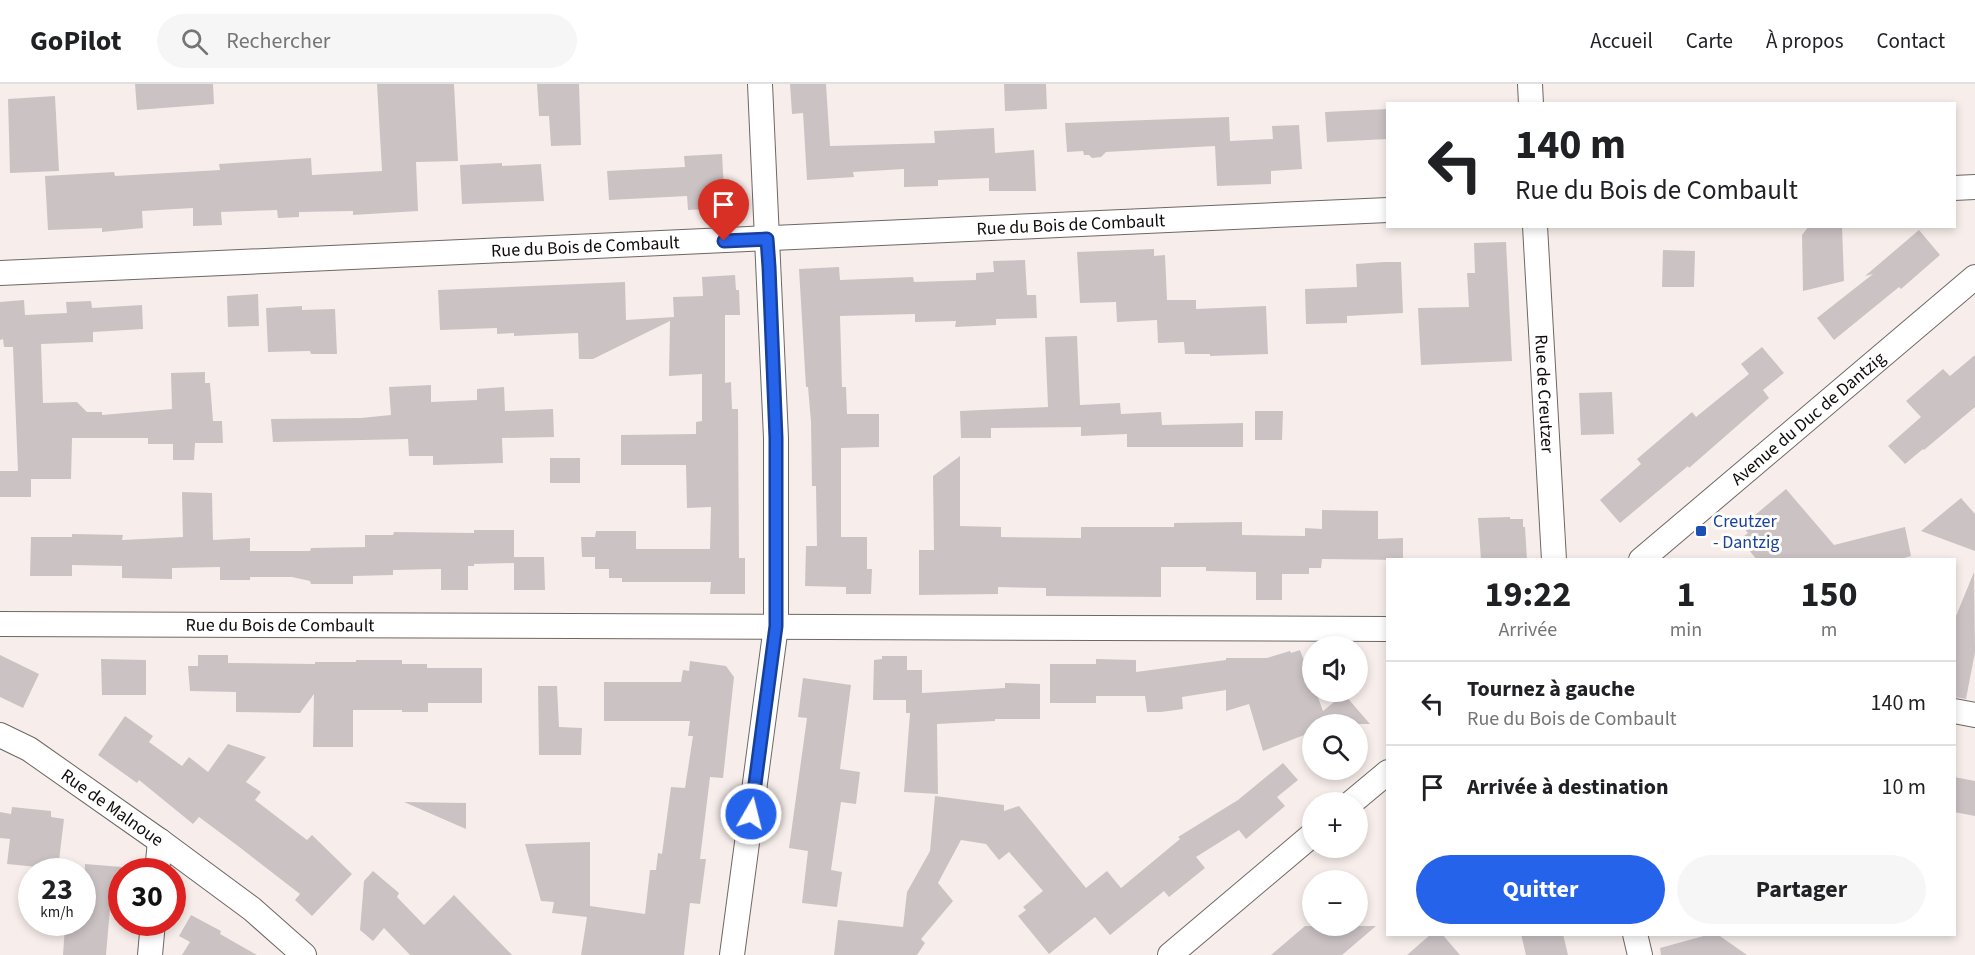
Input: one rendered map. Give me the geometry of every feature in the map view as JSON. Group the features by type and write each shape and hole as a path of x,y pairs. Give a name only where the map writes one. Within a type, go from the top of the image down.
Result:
{"street":[{"path":"732,955 776,626 776,438 760,84"},
{"path":"1530,84 1531,102"},
{"path":"1956,188 1975,187"},
{"name":"Rue du Bois de Combault","path":"0,273 1386,210"},
{"name":"Rue de Creutzer","path":"1535,228 1554,558"},
{"name":"Avenue du Duc de Dantzig","path":"1643,558 1975,277"},
{"name":"Rue du Bois de Combault","path":"0,624 1386,629"},
{"path":"1956,711 1975,715"},
{"name":"Rue de Malnoue","path":"0,735 29,749 160,841 252,909 304,955"},
{"path":"1364,792 1386,774"},
{"path":"159,858 160,841"},
{"path":"1170,955 1302,844"},
{"path":"150,955 152,936"},
{"path":"1635,936 1640,955"}],"building":[{"path":"135,84 213,84 214,104 137,110"},
{"path":"377,84 454,84 458,161 416,162 418,211 353,215 353,211 299,212 299,217 278,218 277,210 221,212 222,225 193,226 193,208 142,211 143,228 102,232 102,228 48,230 45,176 114,172 115,176 220,170 219,164 311,158 312,175 382,171"},
{"path":"537,84 579,84 581,145 551,146 549,116 539,116"},
{"path":"790,84 826,84 830,146 935,143 934,131 994,128 995,153 1034,150 1036,191 989,191 989,178 938,180 938,186 904,187 904,169 853,172 854,177 807,180 803,113 792,114"},
{"path":"1004,84 1046,84 1047,109 1005,111"},
{"path":"55,96 59,171 10,173 8,99"},
{"path":"1386,109 1386,139 1327,142 1325,112"},
{"path":"1229,117 1230,141 1273,139 1272,126 1299,125 1302,169 1271,171 1271,184 1217,186 1215,146 1106,152 1101,157 1092,158 1084,155 1083,151 1067,152 1065,123"},
{"path":"722,154 725,208 688,210 687,196 609,200 607,171 685,167 684,156"},
{"path":"502,163 502,166 541,164 544,201 462,204 460,165"},
{"path":"1807,228 1842,228 1844,281 1803,291 1802,235"},
{"path":"1919,230 1940,255 1901,289 1899,287 1834,340 1817,318 1873,274 1865,276"},
{"path":"1506,242 1512,361 1421,365 1418,308 1469,307 1467,273 1475,273 1474,243"},
{"path":"1154,249 1154,256 1165,255 1167,300 1196,300 1196,309 1266,306 1268,354 1210,356 1210,354 1185,354 1184,342 1158,343 1157,320 1117,322 1116,302 1080,303 1077,252"},
{"path":"1663,250 1695,251 1694,287 1662,287"},
{"path":"1025,260 1027,295 1036,295 1037,318 996,319 996,325 955,327 956,321 915,322 915,314 840,316 842,387 846,387 847,414 879,414 879,447 841,448 841,537 867,537 867,569 872,569 871,594 846,594 846,587 805,586 806,546 817,546 816,486 812,486 811,422 808,387 806,387 799,269 839,267 840,280 913,277 914,282 976,280 976,273 994,272 993,261"},
{"path":"1401,262 1403,313 1347,316 1347,323 1306,324 1305,289 1357,287 1356,264"},
{"path":"735,275 736,290 739,290 740,315 725,315 725,383 731,382 732,409 738,409 739,558 745,558 745,594 710,594 711,582 622,582 622,578 609,578 609,569 595,569 595,557 582,557 581,537 595,537 596,531 636,531 636,549 710,549 711,507 687,508 686,465 621,465 621,435 696,434 696,422 702,421 702,374 669,376 670,321 593,359 579,359 578,333 514,336 514,333 497,334 497,328 440,330 438,290 625,282 626,320 674,317 673,297 703,296 702,277"},
{"path":"258,294 259,326 228,327 227,296"},
{"path":"24,300 25,315 67,313 66,302 91,301 92,308 142,305 143,329 93,332 93,342 41,344 43,403 77,402 87,412 102,412 102,415 172,409 171,373 205,372 205,383 210,383 213,421 222,421 223,443 195,443 194,460 173,460 173,444 148,444 148,438 72,438 71,479 31,479 31,497 0,497 0,471 18,471 13,347 4,347 3,339 0,340 0,302"},
{"path":"302,306 302,310 335,309 337,354 311,354 310,351 268,352 266,308"},
{"path":"1077,336 1080,405 1120,403 1121,414 1161,412 1162,425 1243,423 1243,447 1127,447 1127,434 1081,436 1081,427 991,428 991,438 961,438 960,411 1048,407 1045,337"},
{"path":"1762,347 1784,373 1763,390 1769,398 1689,468 1688,466 1620,523 1600,500 1641,464 1637,459 1692,412 1696,417 1749,374 1741,364"},
{"path":"1975,355 1975,407 1905,464 1888,446 1921,417 1906,401 1943,369 1950,376"},
{"path":"431,385 431,402 477,400 477,389 504,387 505,411 553,409 554,437 502,438 503,463 433,465 433,456 409,456 408,439 273,442 271,419 361,418 391,415 389,387"},
{"path":"1612,392 1614,434 1581,435 1579,393"},
{"path":"1255,411 1283,411 1282,440 1255,440"},
{"path":"960,456 960,526 1001,527 1001,537 1081,538 1081,527 1174,527 1174,523 1242,522 1242,535 1305,536 1305,528 1322,529 1322,510 1378,511 1378,539 1403,538 1403,558 1322,559 1321,568 1309,568 1309,574 1282,574 1282,600 1256,600 1256,572 1206,571 1206,567 1161,567 1161,597 1046,596 1046,588 998,587 998,594 919,595 919,550 934,550 933,476"},
{"path":"550,458 580,458 580,483 550,483"},
{"path":"1786,489 1834,545 1905,527 1911,556 1904,558 1755,558 1740,539 1748,533 1742,526"},
{"path":"182,492 212,493 213,540 250,538 250,551 310,551 311,548 365,547 365,535 393,535 394,532 474,533 474,530 514,530 514,557 544,557 545,590 514,590 514,563 468,566 468,590 441,590 441,569 393,570 393,575 353,576 353,584 311,584 310,581 292,577 220,580 220,567 172,568 172,579 122,578 122,566 72,565 72,576 30,576 31,537 72,537 72,534 123,535 122,540 183,537"},
{"path":"1961,498 1975,514 1975,551 1921,531"},
{"path":"1478,518 1523,519 1527,558 1481,558"},
{"path":"1974,572 1975,652 1966,699 1956,697 1956,616"},
{"path":"1300,650 1302,656 1302,702 1320,702 1323,711 1334,702 1351,702 1361,714 1302,714 1302,736 1263,751 1249,704 1226,711 1226,690 1182,697 1183,709 1161,712 1147,712 1145,696 1096,696 1096,703 1050,703 1050,664 1096,664 1096,659 1136,660 1136,672 1226,660 1226,658 1267,658 1290,651 1291,653"},
{"path":"0,655 39,674 23,708 0,697"},
{"path":"198,655 228,655 228,663 315,664 315,662 356,662 356,660 402,660 402,664 427,664 427,668 482,668 482,703 428,703 428,712 353,710 353,747 313,747 314,694 300,713 236,712 236,692 190,691 188,666 198,666"},
{"path":"882,656 907,656 907,670 922,670 922,693 1005,688 1005,683 1040,684 1040,719 995,719 995,721 937,724 938,794 904,792 910,713 906,713 906,700 873,700 874,660 882,659"},
{"path":"101,659 146,660 146,695 102,695"},
{"path":"690,661 726,666 734,677 723,778 710,777 700,859 706,859 700,904 690,903 684,955 581,955 587,917 552,913 554,902 541,901 525,844 590,842 590,906 645,914 650,870 656,870 658,853 662,854 671,787 685,788 693,736 688,736 690,721 604,721 604,682 681,682 683,670 689,671"},
{"path":"803,678 851,685 840,769 860,772 856,804 841,802 831,870 842,872 837,907 802,903 808,851 789,848 807,718 798,717"},
{"path":"538,686 557,686 559,727 582,728 581,755 539,755"},
{"path":"125,716 153,736 149,742 182,766 189,757 208,772 228,744 266,757 246,782 261,792 255,800 307,840 312,835 352,874 312,916 295,900 300,894 238,846 199,817 193,824 139,780 137,783 98,755"},
{"path":"1283,763 1298,780 1277,797 1285,806 1246,839 1239,830 1196,857 1205,868 1169,897 1164,891 1110,935 1095,917 1049,954 1018,916 1026,910 1023,907 1043,891 1009,852 999,860 986,844 961,840 938,883 953,901 921,939 925,943 917,955 834,955 838,920 903,927 907,892 930,851 935,796 1004,805 1004,811 1019,806 1086,888 1107,871 1121,888 1180,839 1178,837 1238,800"},
{"path":"1956,777 1975,781 1975,816 1956,812"},
{"path":"404,802 466,803 466,829"},
{"path":"12,807 51,811 51,817 64,819 59,858 18,858 18,865 7,864 10,839 0,838 0,812 11,814"},
{"path":"96,865 108,866 106,955 63,955 64,936 96,936"},
{"path":"373,871 399,893 397,897 424,925 454,895 512,955 410,955 384,928 373,941 360,930 364,881"},
{"path":"191,915 221,931 220,934 257,955 182,955 190,942 179,936 186,936 186,924"},
{"path":"1368,926 1376,926 1368,933"},
{"path":"1302,929 1302,936 1364,936 1342,955 1271,955"},
{"path":"1429,936 1444,936 1460,955 1407,955"},
{"path":"1521,936 1563,936 1568,955 1526,955"},
{"path":"1704,936 1720,936 1747,955 1661,955 1660,948"}],"place":[{"name":"Creutzer - Dantzig","path":"1701,531"}],"route":[{"path":"724,241 767,239 769,267 776,438 776,626 751,814"}]}
